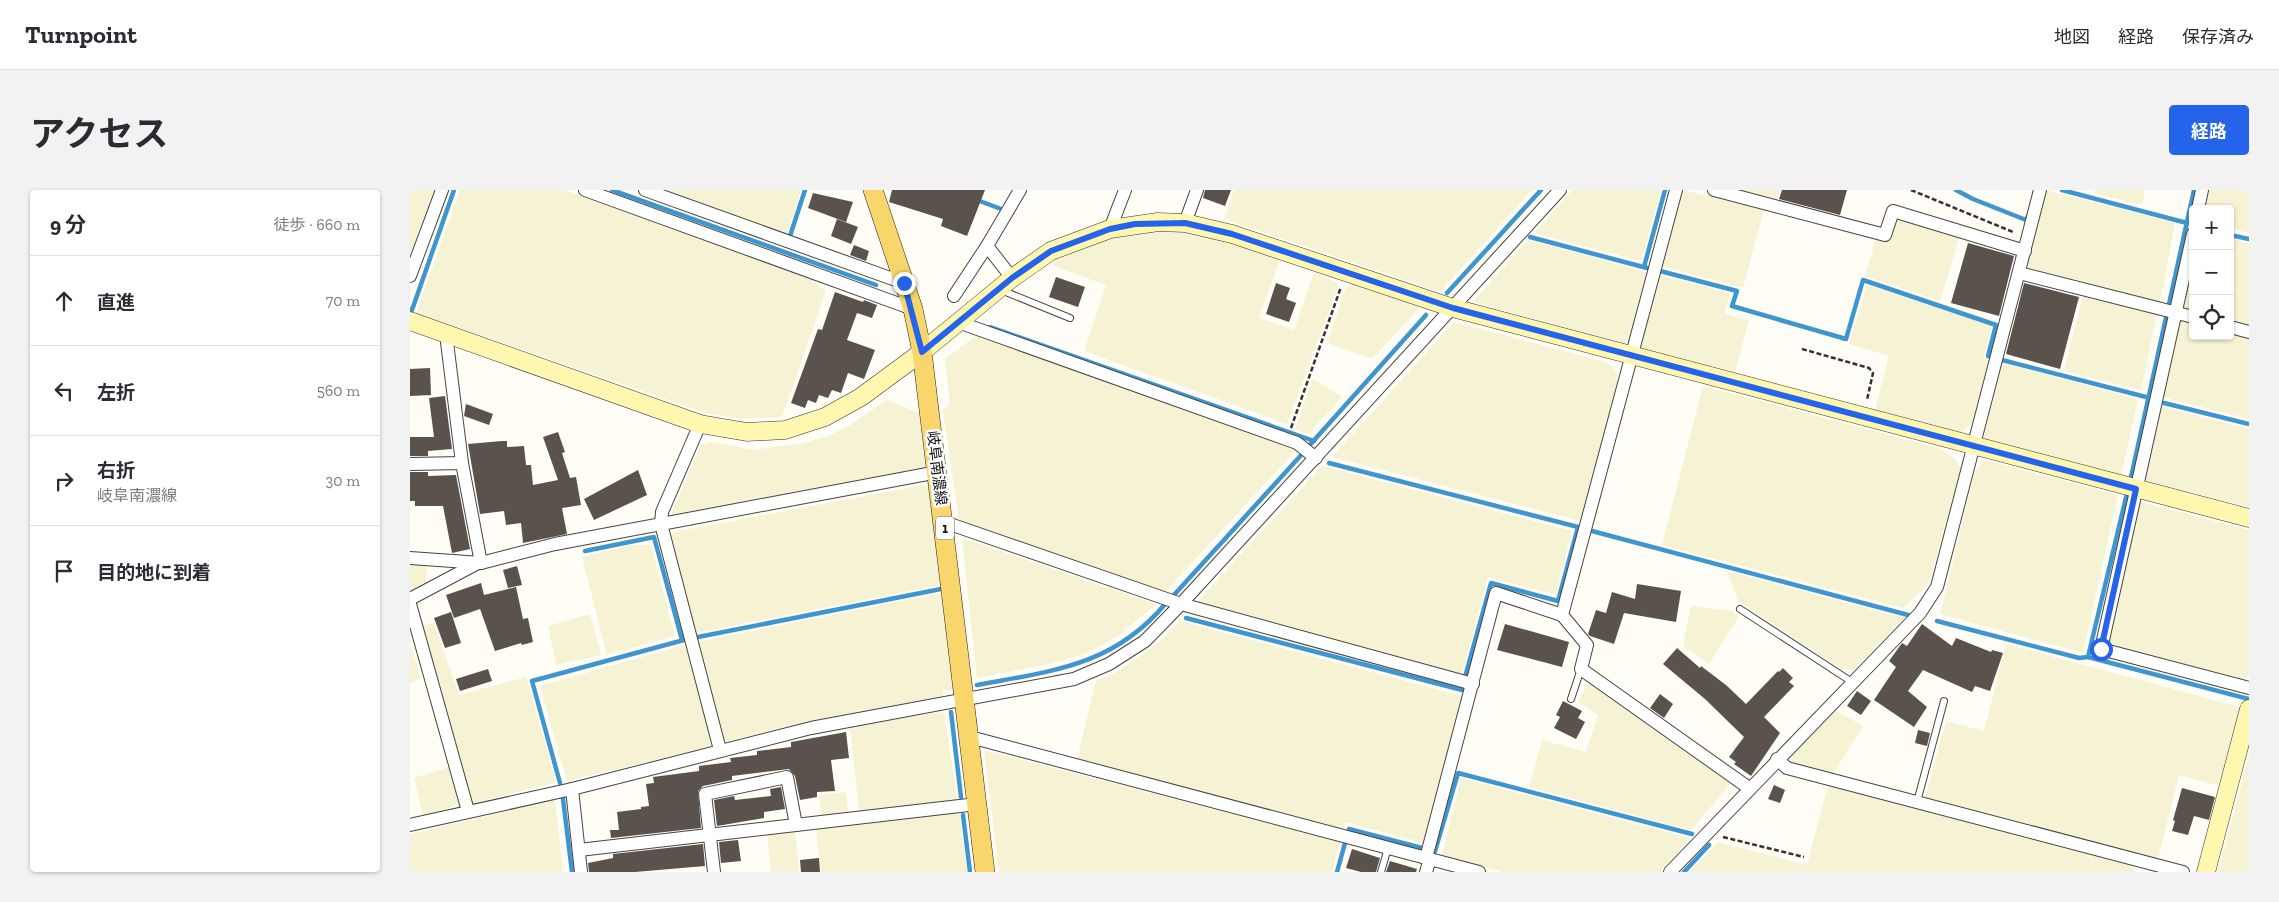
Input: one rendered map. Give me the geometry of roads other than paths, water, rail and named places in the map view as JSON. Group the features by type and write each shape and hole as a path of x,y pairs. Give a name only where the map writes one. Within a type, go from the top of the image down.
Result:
{"main road":[{"name":"岐阜南濃線","path":"873,190 912,309 922,352 985,872"}],"street":[{"path":"410,276 442,190"},
{"path":"585,190 912,309"},
{"path":"645,190 904,283"},
{"path":"954,296 1020,190"},
{"path":"1110,229 1125,190"},
{"path":"1185,223 1197,190"},
{"path":"410,825 572,788 811,728 1074,679 1109,664 1144,641 1180,604 1560,190"},
{"path":"1562,615 1676,190"},
{"path":"1714,190 1885,235 1893,211 2025,251"},
{"path":"1670,872 1920,613 1937,587 2040,190"},
{"path":"2199,205 2202,190"},
{"path":"410,321 700,424 747,432 785,430 825,417 861,397 922,352 1005,284 1051,251 1110,229 1151,223 1185,223 1232,234 1453,308 1630,357 2249,518"},
{"path":"986,246 1005,284"},
{"path":"2189,248 2170,312 2131,487 2101,649 2249,688"},
{"path":"2019,273 2189,316"},
{"path":"958,322 1292,441 1316,458"},
{"path":"2234,328 2249,332"},
{"path":"446,334 462,463 478,564"},
{"path":"700,424 662,512 662,524 720,750"},
{"path":"410,464 462,463"},
{"path":"410,599 478,564 556,544 938,472"},
{"path":"944,522 1180,604 1472,684"},
{"path":"410,558 478,564"},
{"path":"1426,872 1496,593 1562,615 1587,645 1581,668 1749,788"},
{"path":"410,604 468,811"},
{"path":"2206,872 2249,709"},
{"path":"970,737 1479,872"},
{"path":"1777,760 1787,768 2182,872"},
{"path":"714,872 705,794 787,777 796,825"},
{"path":"572,788 581,872"},
{"path":"579,850 977,804"}],"lane":[{"path":"1005,284 1070,318"},
{"path":"1740,610 1852,682"},
{"path":"1571,699 1581,668"},
{"path":"1916,802 1944,701"},
{"path":"1381,872 1388,848"}],"waterway":[{"path":"410,309 412,310 454,190"},
{"path":"612,190 876,285"},
{"path":"790,236 805,190"},
{"path":"1447,293 1541,190"},
{"path":"1644,267 1665,190"},
{"path":"1956,190 1973,199 2026,220 2028,216"},
{"path":"2062,190 2187,223"},
{"path":"2130,482 2194,190"},
{"path":"977,200 1001,209"},
{"path":"2234,236 2249,239"},
{"path":"1530,237 1647,268"},
{"path":"1660,271 1737,291 1732,306 1846,339 1863,280 1996,325 1988,356 1992,357"},
{"path":"1308,447 1426,315"},
{"path":"990,327 1314,441"},
{"path":"2002,360 2150,398"},
{"path":"2164,403 2249,424"},
{"path":"1173,596 1303,453"},
{"path":"1329,463 1578,527 1558,601 1491,583 1465,677"},
{"path":"2128,489 2088,657 2249,699"},
{"path":"1592,531 1908,615"},
{"path":"585,551 654,537 682,640"},
{"path":"698,637 941,589"},
{"path":"977,685 1056,670 1103,653 1125,640 1146,624 1166,603"},
{"path":"1186,618 1462,690"},
{"path":"1937,621 2079,658 2088,657"},
{"path":"560,783 532,681 684,640"},
{"path":"951,712 961,797"},
{"path":"1435,851 1458,773 1692,834"},
{"path":"563,799 572,872"},
{"path":"963,815 970,872"},
{"path":"1349,829 1422,848"},
{"path":"1337,872 1345,843"},
{"path":"1684,872 1709,845"}]}
